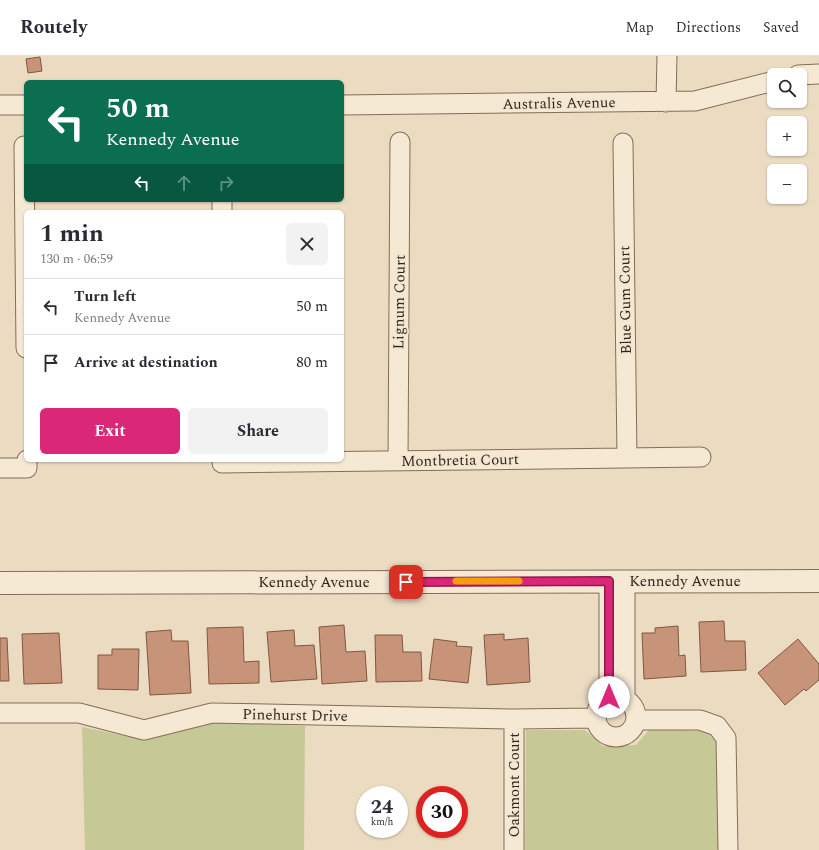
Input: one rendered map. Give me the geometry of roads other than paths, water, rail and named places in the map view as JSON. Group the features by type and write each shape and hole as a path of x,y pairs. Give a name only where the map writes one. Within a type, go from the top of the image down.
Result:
{"street":[{"path":"666,102 667,56"},
{"path":"807,75 819,74"},
{"name":"Australis Avenue","path":"344,105 695,101 767,83"},
{"path":"0,105 24,105"},
{"name":"Lignum Court","path":"398,461 400,142"},
{"name":"Blue Gum Court","path":"623,143 627,458"},
{"name":"Montbretia Court","path":"344,462 701,457"},
{"path":"0,468 27,468 27,462"},
{"name":"Montbretia Court","path":"222,462 310,462"},
{"path":"617,581 617,698"},
{"name":"Kennedy Avenue","path":"0,583 819,581"},
{"path":"617,698 635,707 637,720 630,734 615,738 601,732 595,718 599,705 617,698"},
{"name":"Pinehurst Drive","path":"0,713 79,713 144,730 212,713 514,720 595,718"},
{"name":"Oakmont Court","path":"514,720 514,850"},
{"path":"637,720 700,720 717,726 726,738 728,850"}]}
